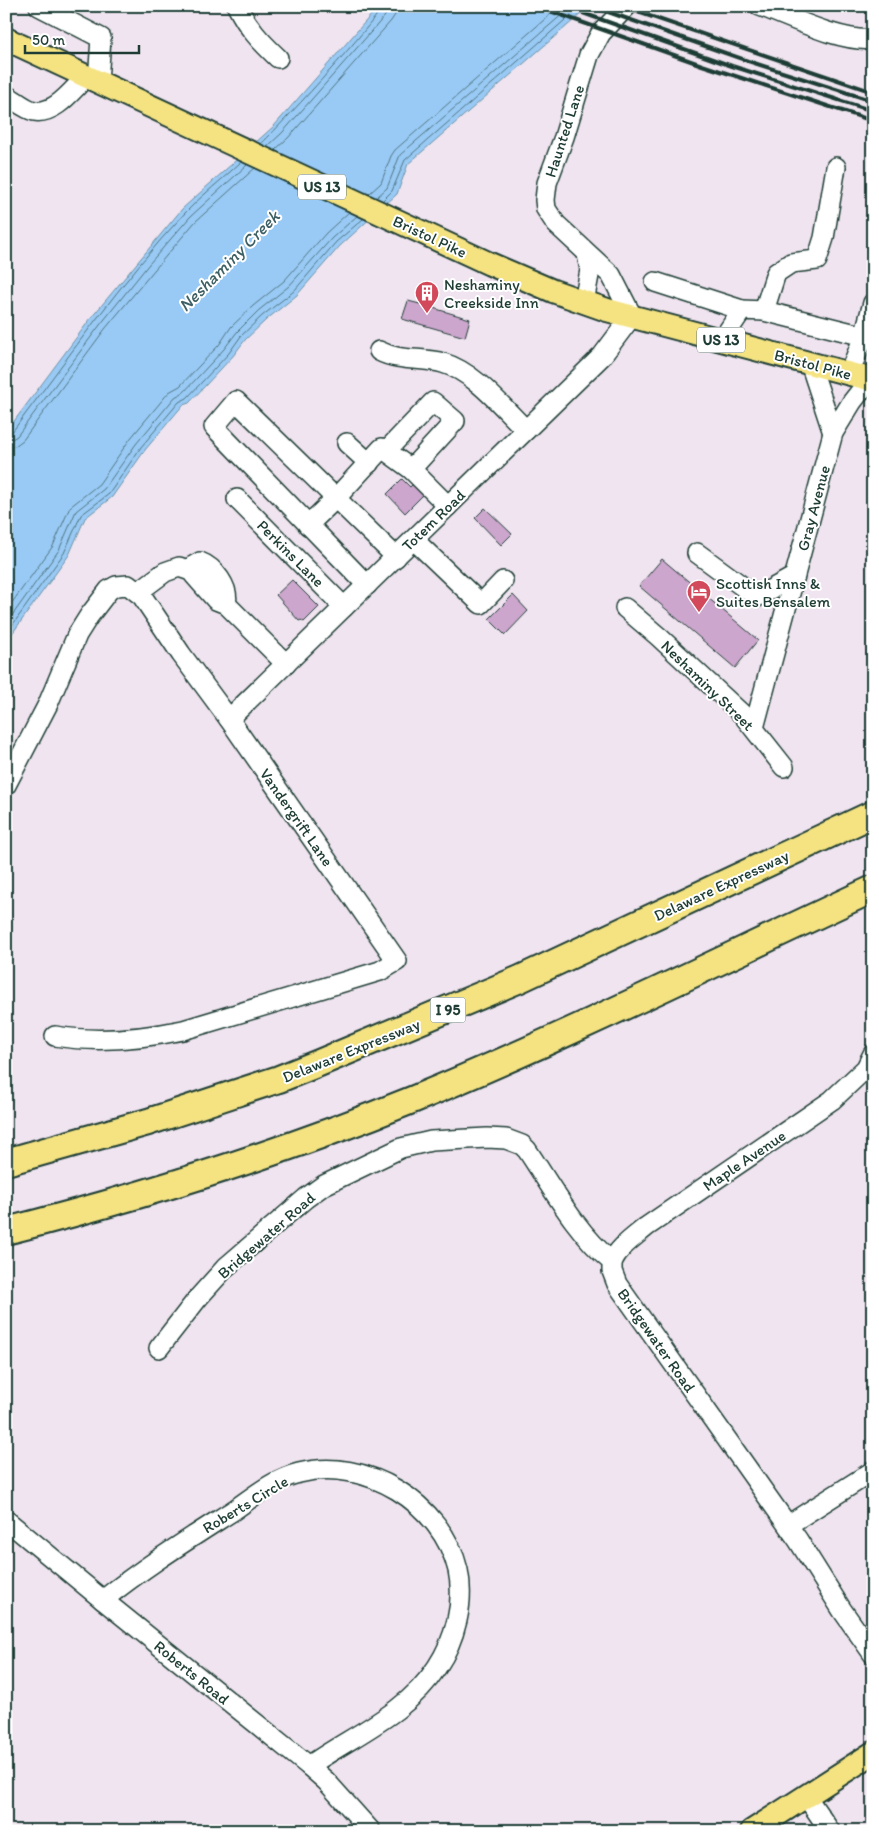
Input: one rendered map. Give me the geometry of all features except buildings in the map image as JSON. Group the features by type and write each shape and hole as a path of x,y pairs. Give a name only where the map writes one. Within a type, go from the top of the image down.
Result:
{"highway":[{"name":"Delaware Expressway","path":"6,1162 148,1122 319,1064 520,979 873,814"},
{"path":"6,1231 57,1218 205,1174 327,1132 409,1101 467,1077 637,1000 873,889"}],"main road":[{"name":"Bristol Pike","path":"6,39 523,279 584,302 632,316 864,377"},
{"path":"752,1831 873,1752"}],"street":[{"path":"6,95 33,110 45,111 92,79 101,38 69,13 39,6"},
{"path":"237,6 246,25 259,41 278,58"},
{"name":"Haunted Lane","path":"627,6 601,33 589,55 545,191 546,209 550,217 610,275 632,316"},
{"path":"760,6 837,34 860,40 873,39"},
{"path":"764,311 776,273 791,263 817,260 824,238 836,167"},
{"path":"584,302 590,270 587,254"},
{"path":"655,282 742,310 764,311 864,336"},
{"name":"Gray Avenue","path":"754,728 833,433 852,402 864,377 864,336 873,303"},
{"path":"722,340 742,310"},
{"name":"Totem Road","path":"229,719 609,349 632,316"},
{"path":"379,351 388,356 402,359 441,362 466,373 526,430"},
{"path":"810,363 833,433"},
{"path":"367,585 214,426 236,401 396,556"},
{"path":"386,451 433,402 455,421 411,469"},
{"path":"347,443 368,463"},
{"path":"308,524 336,498 382,448 411,469 448,506"},
{"name":"Perkins Lane","path":"237,499 344,607"},
{"path":"414,540 481,604 503,581"},
{"path":"697,553 757,597 795,576"},
{"path":"6,785 48,704 88,616 109,590 116,586 128,585 138,592 165,572 179,567 194,572 194,576 216,600 226,604 286,664"},
{"name":"Vandergrift Lane","path":"55,1036 98,1041 150,1036 183,1030 380,971 397,961 229,719 138,592"},
{"name":"Neshaminy Street","path":"625,608 742,714 784,767"},
{"name":"Maple Avenue","path":"612,1262 624,1244 832,1100 866,1068 873,1054"},
{"name":"Bridgewater Road","path":"159,1348 198,1298 226,1267 306,1198 324,1185 401,1148 432,1141 487,1138 506,1140 522,1145 580,1229 597,1250 612,1262 612,1271 618,1284 788,1525 873,1654"},
{"name":"Roberts Circle","path":"103,1600 153,1562 260,1491 299,1472 336,1470 360,1474 395,1487 415,1503 430,1518 443,1536 458,1570 459,1609 451,1642 438,1666 418,1693 380,1722 309,1766"},
{"path":"788,1525 873,1471"},
{"name":"Roberts Road","path":"6,1520 309,1766 326,1781 371,1831"},
{"path":"806,1796 830,1831"}],"water":[{"name":"Neshaminy Creek","path":"379,6 590,6 408,164 397,194 340,246 297,295 245,340 233,356 189,403 183,405 145,450 112,497 85,518 69,555 6,642 6,432 91,318 182,209 274,126"}],"railway":[{"path":"536,6 702,65 873,121"},
{"path":"563,6 732,66 873,111"},
{"path":"591,6 748,61 873,101"},
{"path":"620,6 873,92"}],"place":[{"name":"Neshaminy Creekside Inn","path":"427,314"},
{"name":"Scottish Inns & Suites Bensalem","path":"699,613"}]}
